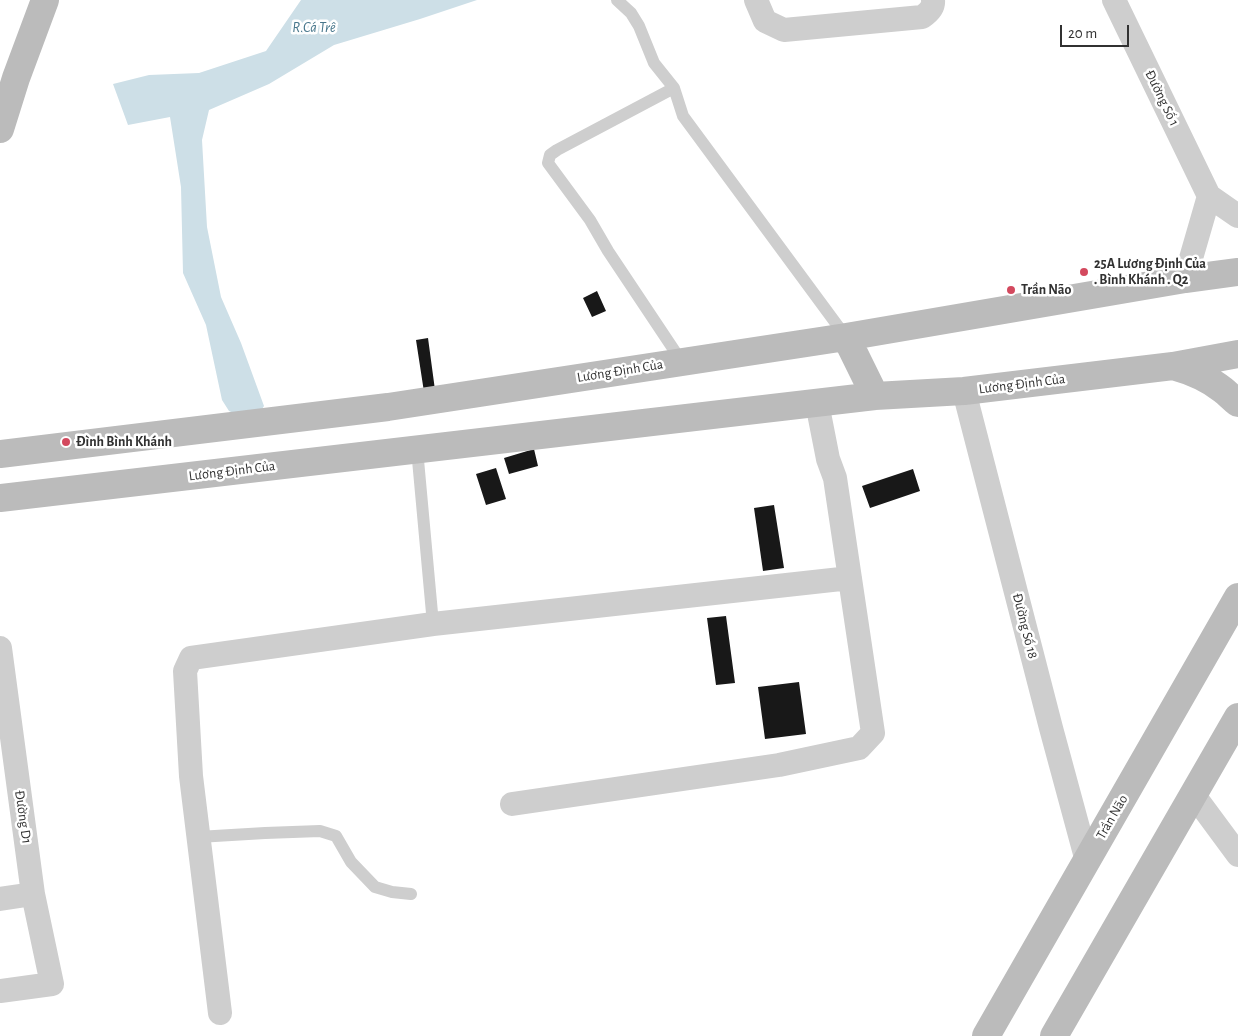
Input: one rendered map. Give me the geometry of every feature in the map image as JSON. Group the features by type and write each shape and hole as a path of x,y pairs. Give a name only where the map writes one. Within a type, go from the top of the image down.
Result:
{"main road":[{"path":"0,129 16,78 45,0"},
{"name":"Lương Định Của","path":"0,454 388,407 846,337 1185,279 1238,272"},
{"path":"846,337 874,396"},
{"name":"Lương Định Của","path":"0,498 874,396 964,391 1173,366 1238,354"},
{"path":"1173,366 1211,381 1238,403"},
{"name":"Trần Não","path":"986,1036 1238,597"},
{"path":"1054,1036 1238,717"}],"street":[{"path":"756,0 765,21 784,30 922,17 929,13 933,0"},
{"name":"Đường Số 1","path":"1114,0 1209,196 1238,216"},
{"path":"1185,279 1209,196"},
{"name":"Đường Số 18","path":"964,391 1087,861"},
{"path":"512,804 779,765 859,748 873,733 835,478 828,459 817,403"},
{"path":"220,1012 190,776 185,671 191,658 433,624 850,578"},
{"name":"Đường D1","path":"0,648 33,894 52,984 0,991"},
{"path":"1193,794 1238,855"},
{"path":"0,899 33,894"}],"lane":[{"path":"617,0 631,13 654,63 674,88 683,116 846,337"},
{"path":"674,88 557,150 550,155 548,163 590,220 608,251 682,362"},
{"path":"417,449 433,624"},
{"path":"198,837 320,831 336,836 351,862 375,887 392,892 411,894"}],"water":[{"name":"R.Cá Trê","path":"301,0 477,0 334,45 269,84 209,110 202,140 207,227 221,297 241,343 264,406 256,419 244,418 229,411 222,400 206,325 183,273 181,187 170,117 128,125 113,84 149,75 199,73 266,51"}],"building":[{"path":"597,291 606,311 592,317 583,298"},
{"path":"428,338 435,390 424,392 416,340"},
{"path":"534,449 538,466 509,474 504,458"},
{"path":"496,468 506,499 486,505 476,474"},
{"path":"913,469 920,491 870,508 862,486"},
{"path":"774,505 784,568 763,571 754,508"},
{"path":"726,616 735,683 716,685 707,618"},
{"path":"799,682 806,734 765,739 758,687"}],"place":[{"name":"25A Lương Định Của . Bình Khánh . Q2","path":"1084,272"},
{"name":"Trần Não","path":"1011,290"},
{"name":"Đình Bình Khánh","path":"66,442"}]}
